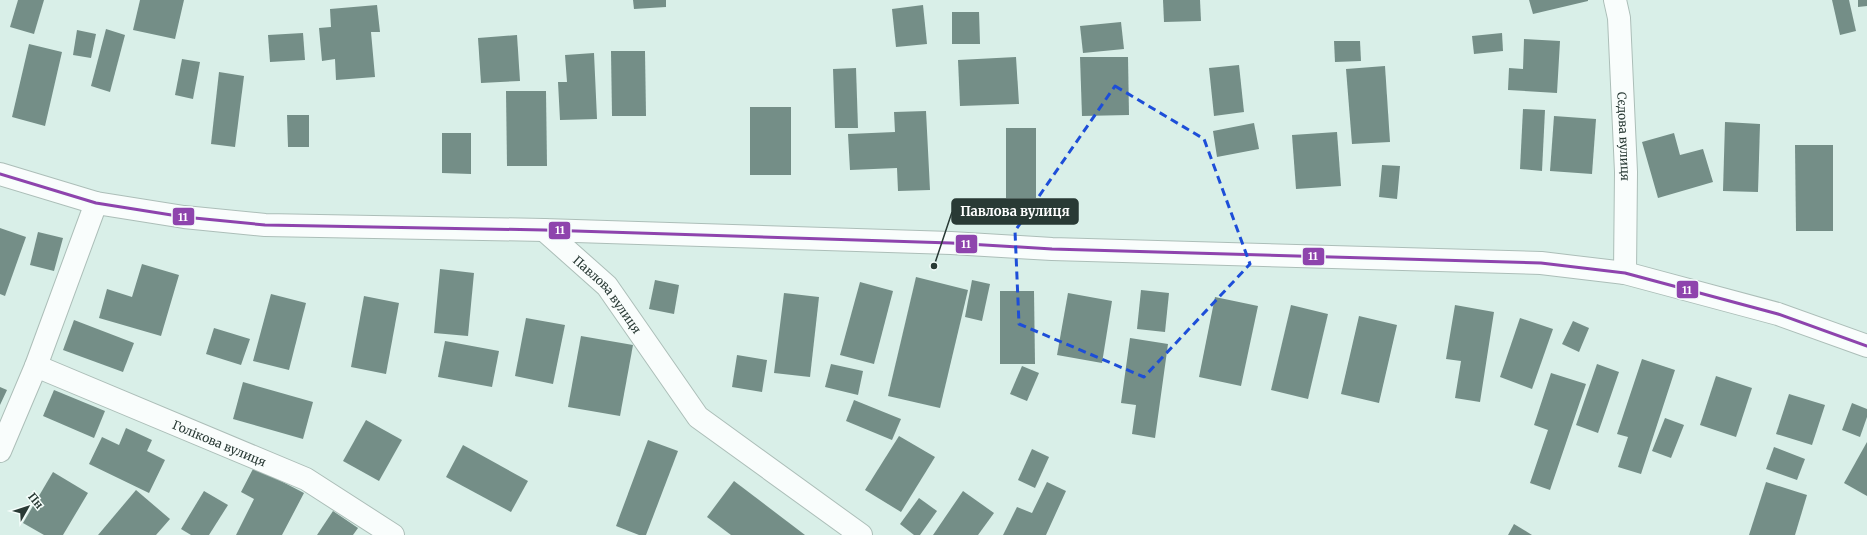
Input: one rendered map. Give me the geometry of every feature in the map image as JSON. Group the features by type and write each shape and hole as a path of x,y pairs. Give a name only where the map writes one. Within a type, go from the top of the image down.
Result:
{"street":[{"name":"Сєдова вулиця","path":"1615,0 1619,18 1626,172 1625,274"},
{"path":"0,174 96,203 184,216 265,225 544,230 951,243 1052,249 1541,263 1625,274 1778,314 1867,346"},
{"path":"0,451 36,366 96,203"},
{"name":"Павлова вулиця","path":"544,230 606,286 698,417 861,535"},
{"name":"Голікова вулиця","path":"36,366 306,479 393,535"}],"highlighted area":[{"path":"1115,86 1204,139 1250,264 1144,377 1019,324 1015,231"}],"building":[{"path":"18,0 44,0 34,34 10,27"},
{"path":"140,0 184,0 175,39 133,30"},
{"path":"633,0 666,0 666,7 634,9"},
{"path":"1163,0 1200,0 1201,21 1164,22"},
{"path":"1529,0 1588,0 1588,1 1533,14"},
{"path":"1832,0 1849,0 1856,31 1840,35"},
{"path":"1858,0 1867,0 1867,6 1858,7"},
{"path":"377,5 380,32 371,32 375,77 336,80 335,59 322,61 319,28 331,27 330,9"},
{"path":"923,5 927,44 896,47 892,9"},
{"path":"952,12 979,12 980,44 952,44"},
{"path":"1121,22 1124,49 1083,53 1080,26"},
{"path":"106,29 125,35 110,92 91,86"},
{"path":"77,30 96,34 91,58 73,55"},
{"path":"303,33 305,60 270,62 268,35"},
{"path":"1502,33 1503,51 1474,54 1472,36"},
{"path":"517,35 520,81 481,83 478,38"},
{"path":"1524,39 1560,41 1557,93 1508,90 1509,68 1523,69"},
{"path":"1334,41 1360,41 1361,61 1335,62"},
{"path":"29,44 62,52 45,126 12,117"},
{"path":"611,51 645,51 646,116 612,116"},
{"path":"594,53 597,119 560,120 558,82 567,82 565,55"},
{"path":"1016,57 1019,104 960,106 958,60"},
{"path":"1080,57 1128,57 1129,115 1082,116"},
{"path":"182,59 200,62 193,99 175,95"},
{"path":"1239,65 1244,112 1214,116 1209,68"},
{"path":"1385,66 1390,142 1352,144 1346,69"},
{"path":"856,68 858,128 835,128 833,69"},
{"path":"219,72 244,76 235,147 211,144"},
{"path":"506,91 546,91 547,166 507,166"},
{"path":"750,107 791,107 791,175 750,175"},
{"path":"1523,109 1545,110 1542,171 1520,169"},
{"path":"926,111 930,190 898,191 897,168 850,170 848,134 895,132 894,112"},
{"path":"287,115 309,115 309,147 288,147"},
{"path":"1554,116 1596,119 1592,174 1550,171"},
{"path":"1725,122 1760,124 1758,192 1723,191"},
{"path":"1254,123 1259,149 1217,157 1213,131"},
{"path":"1006,128 1036,128 1036,198 1006,198"},
{"path":"1337,132 1341,186 1296,189 1292,135"},
{"path":"442,133 471,133 471,174 442,173"},
{"path":"1674,133 1680,155 1703,149 1713,182 1658,198 1642,142"},
{"path":"1795,145 1833,145 1833,231 1796,231"},
{"path":"1382,165 1400,166 1397,199 1379,197"},
{"path":"0,228 26,237 5,296 0,294"},
{"path":"38,232 63,238 54,271 30,265"},
{"path":"142,264 179,275 161,336 99,318 107,289 132,297"},
{"path":"440,269 474,273 468,336 434,333"},
{"path":"916,277 968,290 940,408 888,396"},
{"path":"655,280 679,285 674,314 649,309"},
{"path":"972,280 990,284 982,321 965,317"},
{"path":"860,282 893,291 874,364 840,355"},
{"path":"1141,290 1169,293 1165,332 1137,329"},
{"path":"1000,291 1034,291 1035,364 1000,364"},
{"path":"784,293 819,297 810,377 774,373"},
{"path":"1068,293 1112,301 1102,363 1057,355"},
{"path":"271,294 306,303 289,370 253,361"},
{"path":"364,296 399,303 386,374 351,367"},
{"path":"1215,297 1258,306 1241,386 1199,377"},
{"path":"1291,305 1328,314 1308,399 1271,390"},
{"path":"1455,305 1494,312 1480,402 1455,398 1461,361 1446,359"},
{"path":"1359,316 1397,325 1379,403 1341,394"},
{"path":"526,318 565,325 553,384 515,376"},
{"path":"1520,318 1553,329 1532,389 1500,377"},
{"path":"74,320 134,343 123,372 63,350"},
{"path":"1573,321 1589,328 1579,352 1562,344"},
{"path":"214,328 250,339 241,365 206,354"},
{"path":"581,336 633,345 620,416 568,407"},
{"path":"1130,338 1168,344 1155,438 1132,434 1136,405 1121,403"},
{"path":"445,341 499,351 492,387 438,377"},
{"path":"737,355 767,360 762,392 732,387"},
{"path":"1642,359 1675,370 1641,474 1618,467 1628,437 1617,434"},
{"path":"831,364 863,371 858,395 825,387"},
{"path":"1597,364 1619,372 1598,433 1576,425"},
{"path":"1022,366 1039,373 1027,401 1010,394"},
{"path":"1551,373 1586,384 1550,490 1530,483 1548,430 1534,425"},
{"path":"1716,376 1752,388 1736,437 1700,425"},
{"path":"243,382 313,402 303,439 233,419"},
{"path":"0,387 7,390 0,405"},
{"path":"54,390 105,411 94,438 43,416"},
{"path":"1789,394 1825,405 1812,445 1776,434"},
{"path":"854,400 901,419 892,440 846,421"},
{"path":"1852,403 1867,409 1867,417 1860,437 1842,430"},
{"path":"1665,418 1684,425 1671,458 1652,451"},
{"path":"366,420 402,440 379,481 343,461"},
{"path":"126,428 152,440 147,451 165,460 149,493 89,464 102,437 119,445"},
{"path":"899,436 935,457 901,512 865,490"},
{"path":"648,440 678,451 646,535 639,535 616,526"},
{"path":"1867,442 1867,496 1844,483"},
{"path":"463,445 528,481 511,512 446,477"},
{"path":"1774,447 1805,459 1797,480 1766,469"},
{"path":"1032,449 1049,457 1035,488 1018,480"},
{"path":"254,467 304,493 282,535 236,535 254,499 241,492"},
{"path":"53,472 88,493 63,535 44,535 23,523"},
{"path":"734,481 805,535 731,535 707,517"},
{"path":"1047,482 1066,491 1046,535 1003,535 1017,507 1032,513"},
{"path":"1766,482 1807,495 1795,535 1749,535"},
{"path":"136,490 170,519 156,535 98,535"},
{"path":"204,491 228,505 209,535 191,535 181,529"},
{"path":"963,491 994,513 978,535 933,535"},
{"path":"919,498 937,511 920,535 914,535 900,524"},
{"path":"333,511 358,528 353,535 317,535"},
{"path":"1514,524 1532,535 1508,535"}],"transit line":[{"name":"11","path":"0,174 96,203 184,217 265,225 544,230 951,243 1052,249 1541,263 1625,273 1778,314 1867,346"}],"place":[{"name":"Павлова вулиця","path":"934,266"}]}
